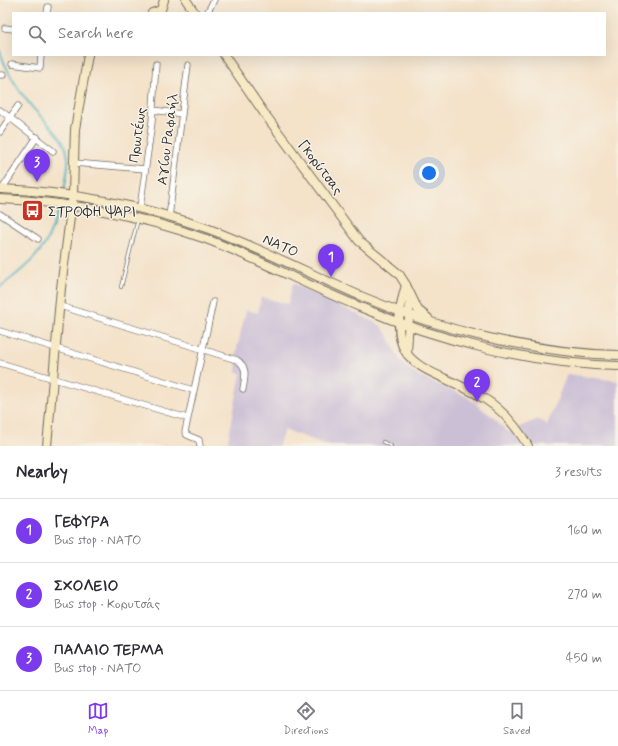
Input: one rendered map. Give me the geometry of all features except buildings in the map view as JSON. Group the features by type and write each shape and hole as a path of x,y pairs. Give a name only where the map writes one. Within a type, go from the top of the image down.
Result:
{"main road":[{"path":"155,12 161,10 164,0"},
{"path":"186,0 194,12"},
{"path":"47,446 60,306 73,194 76,122 88,56"},
{"name":"Γκορύτσας","path":"225,56 264,113 359,241 399,274 406,285 407,295"},
{"name":"ΝΑΤΟ","path":"1,189 73,194 140,208 245,243 385,306 410,315 440,324 531,346 582,353 618,355"},
{"name":"ΝΑΤΟ","path":"0,199 71,204 138,219 204,239 231,249 381,315 425,331 490,348 530,356 580,363 618,366"},
{"path":"385,306 394,304 407,295"},
{"path":"407,295 401,311 399,337 401,344 407,350 413,362 425,370 486,399 509,417 528,446"},
{"path":"407,295 410,315 407,350"},
{"path":"407,295 423,315 440,324"},
{"path":"381,315 392,326 399,337"},
{"path":"407,350 410,338 425,331"}],"street":[{"path":"208,12 214,0"},
{"path":"5,28 12,29"},
{"path":"12,64 40,68 41,56"},
{"name":"Πρωτέως","path":"140,208 153,110 156,64"},
{"name":"Αγίου Ραφαήλ","path":"169,217 188,65"},
{"path":"0,132 18,106"},
{"path":"0,110 37,137 53,151"},
{"path":"153,110 182,114"},
{"path":"1,189 37,137"},
{"path":"74,163 144,169"},
{"path":"0,214 38,239"},
{"path":"200,446 199,440 185,433 213,302"},
{"path":"60,306 202,348 242,363 246,375 243,389"},
{"path":"0,331 56,350 193,390"},
{"path":"0,363 187,418"}],"lane":[{"path":"120,287 138,219"},
{"path":"383,442 391,446"}],"shaded area":[{"path":"293,283 380,325 388,335 399,359 406,367 417,375 467,397 494,418 508,432 538,419 547,425 567,374 618,381 618,446 330,446 284,430 278,446 240,446 228,441 241,373 236,372 237,363 234,362 246,310 258,313 261,297 288,304"}],"green space":[{"path":"189,228 245,248 293,270 189,230"}],"waterway":[{"path":"0,51 9,73 22,94 63,142 68,157 64,190"},
{"path":"0,287 12,278 41,250 49,236 58,212"}],"place":[{"name":"ΠΑΛΑΙΟ ΤΕΡΜΑ","path":"37,182"},
{"name":"ΣΤΡΟΦΗ ΨΑΡΙ","path":"33,211"},
{"name":"ΓΕΦΥΡΑ","path":"331,277"},
{"name":"ΣΧΟΛΕΙΟ","path":"477,402"}]}
